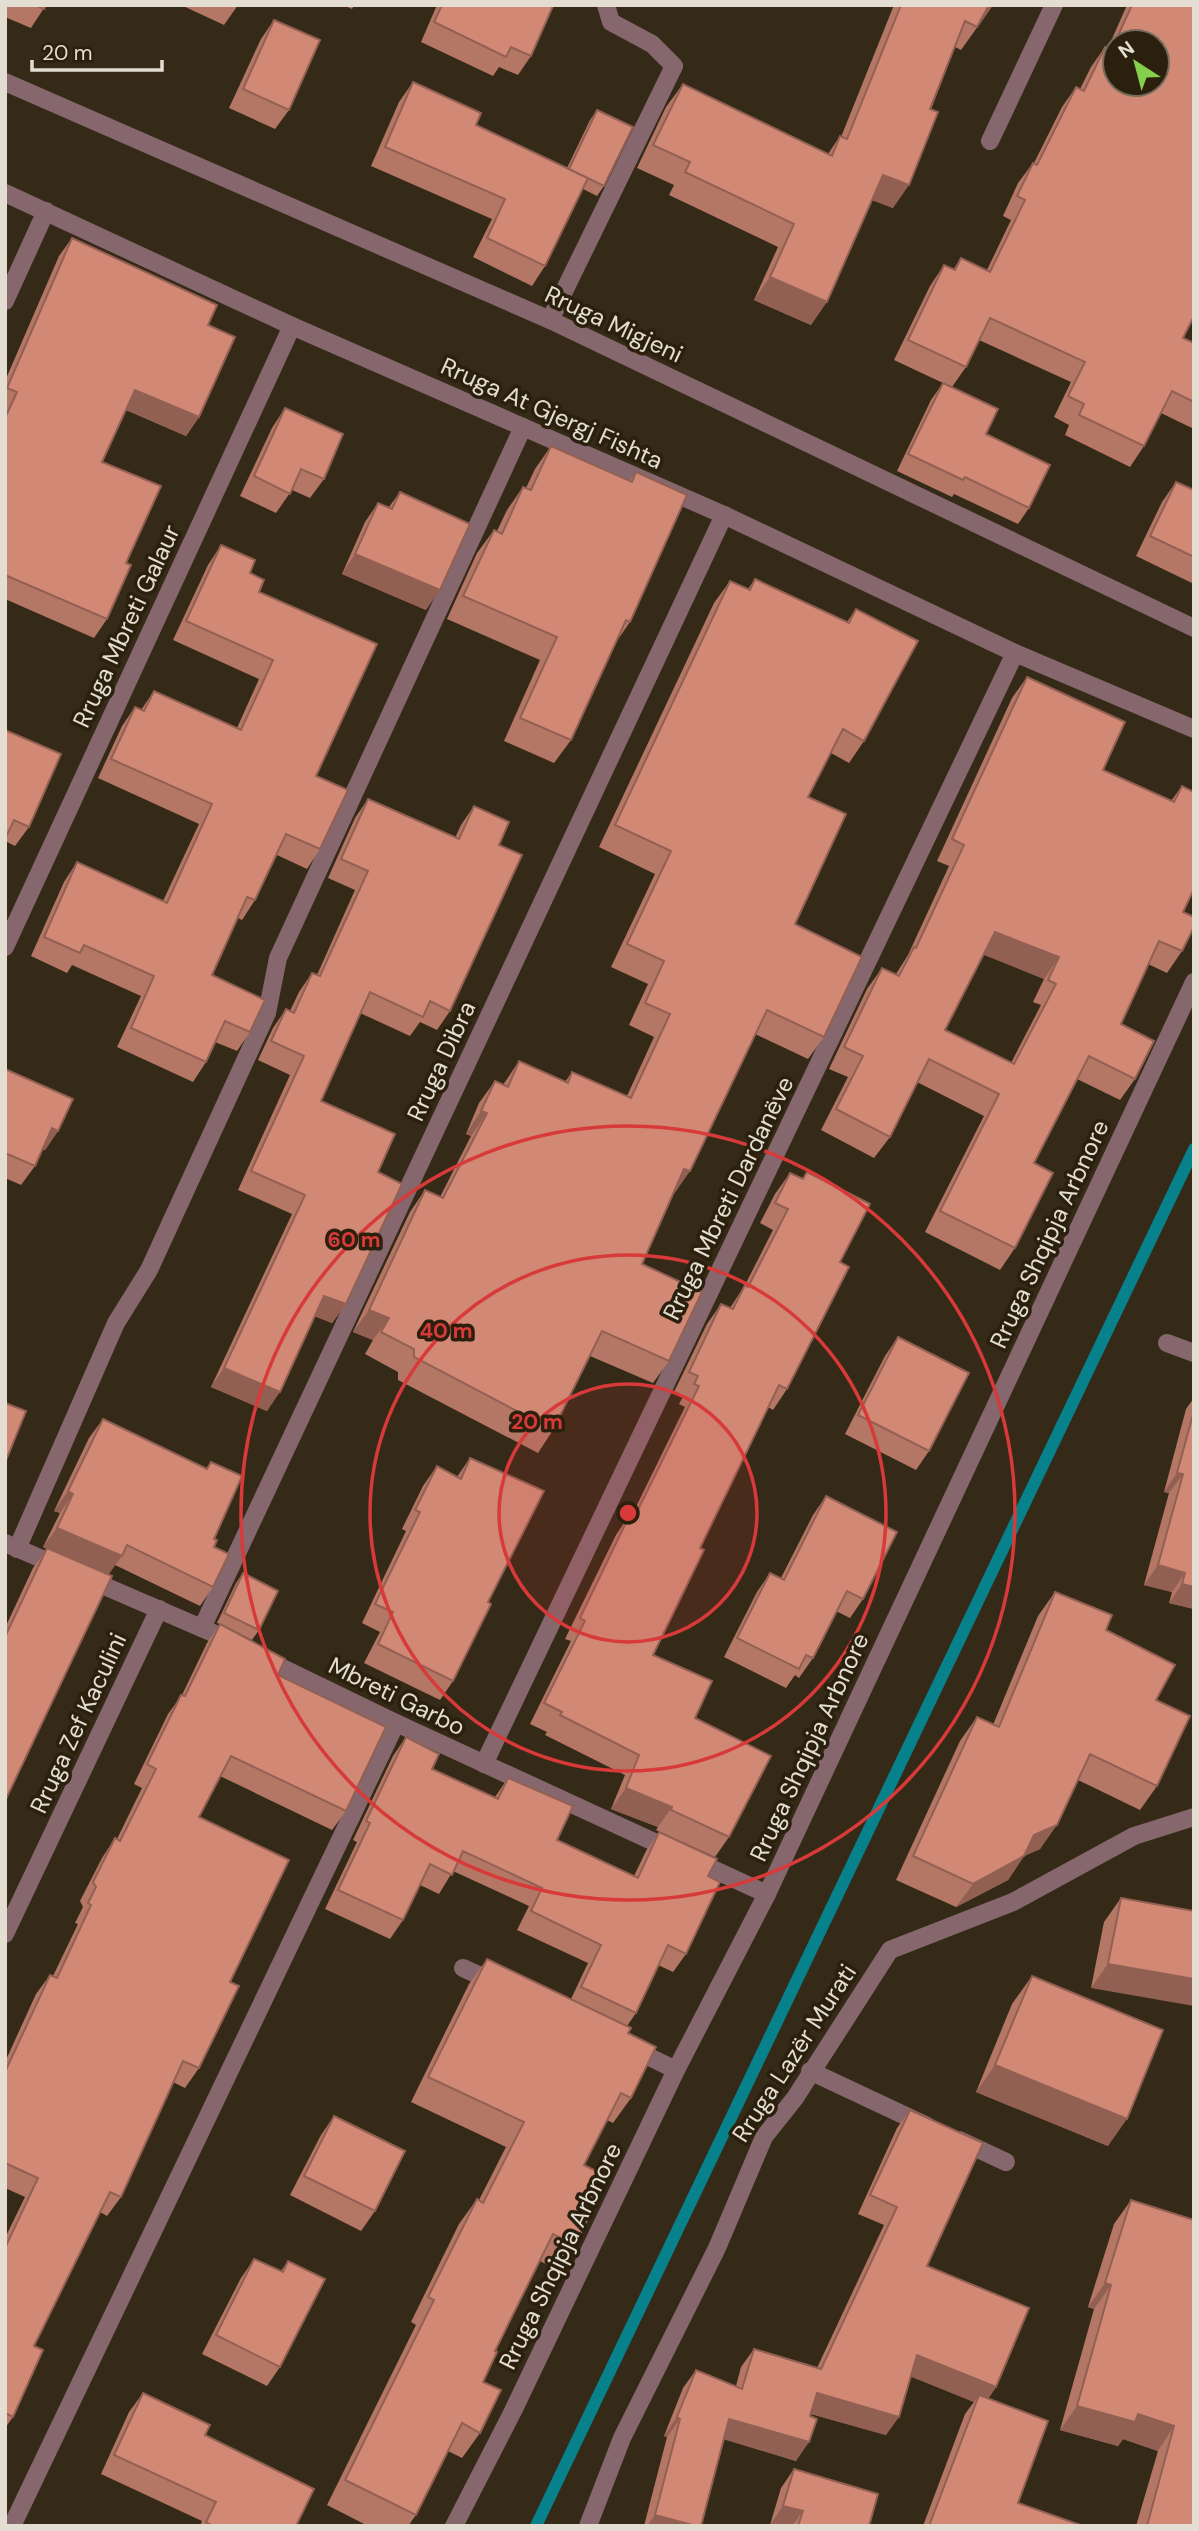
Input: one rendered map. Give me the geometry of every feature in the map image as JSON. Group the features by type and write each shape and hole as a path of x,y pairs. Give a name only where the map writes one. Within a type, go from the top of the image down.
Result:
{"street":[{"path":"550,320 674,66 652,44 611,22 606,5"},
{"path":"990,141 1054,5"},
{"name":"Rruga Migjeni","path":"5,82 550,320 1194,628"},
{"name":"Rruga At Gjergj Fishta","path":"5,193 292,326 724,515 1015,653 1194,729"},
{"path":"5,301 47,211"},
{"name":"Rruga Mbreti Galaur","path":"5,947 292,326"},
{"path":"11,1546 116,1323 149,1270 267,1013 278,958 523,427"},
{"name":"Rruga Dibra","path":"202,1628 724,515"},
{"name":"Rruga Mbreti Dardanëve","path":"484,1764 1015,653"},
{"name":"Rruga Shqipja Arbnore","path":"454,2526 513,2411 676,2070 767,1894 1194,982"},
{"path":"1167,1343 1194,1353"},
{"name":"Mbreti Garbo","path":"11,1546 202,1628 396,1723 767,1894"},
{"name":"Rruga Zef Kaculini","path":"5,1934 159,1609"},
{"path":"12,2526 396,1723"},
{"name":"Rruga Lazër Murati","path":"588,2526 622,2438 717,2248 764,2137 795,2098 890,1950 1013,1902 1134,1836 1194,1818"},
{"path":"463,1968 513,1992"},
{"path":"614,2040 676,2070"},
{"path":"810,2071 1006,2162"}],"building":[{"path":"442,5 553,6 531,56 511,47 506,57 434,22"},
{"path":"901,5 989,5 977,27 965,21 930,109 938,112 909,185 883,175 827,302 770,277 794,224 685,172 690,162 653,145 683,84 832,156 840,136 847,139"},
{"path":"1132,5 1194,5 1194,316 1183,338 1194,343 1194,402 1172,391 1144,446 1079,415 1084,404 1068,396 1085,362 990,318 966,367 908,340 944,265 955,270 961,258 990,272 1025,200 1017,196 1033,163 1037,165 1076,87 1084,91 1101,55 1101,98 1171,98 1171,28 1121,28"},
{"path":"274,20 320,40 289,110 243,89"},
{"path":"413,82 481,113 476,125 588,178 545,266 487,238 505,199 385,147"},
{"path":"597,110 633,127 604,186 569,169"},
{"path":"72,238 217,305 208,325 235,337 199,417 135,390 102,462 161,486 126,563 131,565 107,619 5,575 5,418 17,392 7,388"},
{"path":"943,383 998,409 986,434 1050,465 1029,508 965,477 963,480 908,454"},
{"path":"285,408 343,434 324,479 301,469 290,494 254,476"},
{"path":"551,446 632,482 636,472 687,495 630,622 626,620 571,740 520,718 557,637 463,596 494,530 502,534 523,487 531,490"},
{"path":"1176,482 1194,490 1194,557 1150,536"},
{"path":"400,492 470,524 440,590 355,554 378,503 392,509"},
{"path":"221,545 255,560 250,573 264,580 259,592 377,644 316,776 348,790 320,849 286,834 255,900 247,897 212,975 265,1000 250,1032 225,1021 206,1062 131,1028 154,976 84,945 80,953 44,937 77,862 167,903 212,804 111,759 135,707 144,711 154,691 241,730 273,660 186,621"},
{"path":"755,579 849,623 856,609 918,641 864,741 843,729 808,797 846,814 795,924 862,957 824,1037 767,1010 690,1171 684,1169 642,1264 702,1292 669,1361 602,1331 553,1430 414,1357 414,1349 381,1332 389,1318 369,1310 425,1190 443,1198 487,1113 481,1111 495,1081 508,1087 519,1061 568,1083 572,1072 631,1098 670,1014 645,1003 664,961 627,944 671,851 615,825 730,581 750,590"},
{"path":"1027,677 1125,722 1103,770 1174,802 1182,786 1194,792 1194,889 1183,912 1194,917 1194,927 1182,951 1159,941 1121,1024 1154,1041 1135,1079 1089,1056 1034,1163 1053,1173 1015,1248 940,1211 999,1094 929,1059 890,1137 836,1109 863,1056 844,1047 882,968 899,976 914,947 916,948 964,845 952,839","holes":["995,932 1059,957 1048,980 1056,984 1014,1064 945,1030"]},
{"path":"5,730 61,754 29,827 14,820 5,839"},
{"path":"368,799 459,839 474,806 509,822 499,845 522,855 450,1011 430,1001 423,1017 370,992 321,1101 395,1134 378,1172 402,1184 346,1304 324,1296 280,1392 224,1368 305,1195 251,1171 304,1056 271,1041 286,1009 294,1013 312,973 320,976 368,871 341,859"},
{"path":"5,1069 73,1099 58,1131 52,1128 35,1166 5,1153"},
{"path":"807,1172 870,1204 840,1262 849,1267 787,1389 779,1385 700,1548 704,1550 653,1655 712,1681 695,1718 771,1756 729,1837 671,1810 672,1807 626,1788 639,1755 560,1715 562,1712 544,1703 585,1621 580,1618 630,1514 635,1516 699,1386 694,1384 698,1376 689,1372 721,1304 733,1309 745,1285 748,1287 788,1209 775,1203 790,1173 803,1179"},
{"path":"898,1337 969,1373 929,1451 858,1415"},
{"path":"5,1403 26,1411 5,1463"},
{"path":"1194,1411 1194,1587 1182,1584 1185,1573 1158,1565 1183,1474 1177,1473"},
{"path":"103,1419 207,1469 211,1462 242,1476 214,1539 217,1540 214,1547 229,1554 213,1587 127,1545 122,1556 57,1528 73,1494 68,1491"},
{"path":"470,1458 544,1491 488,1602 491,1604 453,1681 378,1644 393,1612 375,1604 420,1512 415,1510 437,1466 461,1479"},
{"path":"826,1496 897,1532 863,1599 847,1591 813,1658 806,1655 799,1669 737,1638 770,1573 784,1580"},
{"path":"47,1548 112,1576 5,1801 5,1637"},
{"path":"243,1573 278,1591 259,1630 224,1613"},
{"path":"1055,1592 1112,1615 1106,1630 1175,1665 1156,1700 1190,1716 1157,1786 1090,1754 1057,1825 1034,1835 1024,1856 973,1884 913,1856 977,1717 999,1727"},
{"path":"220,1624 285,1659 278,1675 386,1727 346,1811 231,1756 199,1817 289,1860 230,1982 239,1986 199,2068 183,2061 121,2197 110,2192 34,2346 43,2350 13,2417 5,2413 5,2248 38,2178 5,2163 5,2072 50,1975 57,1978 91,1905 88,1903 96,1887 93,1882 115,1838 120,1841 156,1769 147,1764 181,1695 185,1696"},
{"path":"406,1737 439,1754 432,1769 498,1799 508,1778 573,1806 557,1840 638,1878 659,1832 717,1859 708,1876 720,1882 686,1954 668,1945 636,2013 581,1987 601,1945 531,1911 542,1888 463,1851 452,1875 430,1864 403,1920 338,1890 370,1823 366,1821"},
{"path":"1121,1898 1194,1911 1194,1979 1108,1964"},
{"path":"487,1959 631,2028 628,2033 656,2047 631,2098 621,2093 584,2165 608,2177 575,2245 553,2234 495,2351 497,2352 483,2382 501,2390 480,2433 462,2423 416,2515 345,2480 434,2300 428,2297 477,2199 483,2203 524,2122 428,2077"},
{"path":"1032,1976 1163,2030 1127,2119 995,2065"},
{"path":"910,2110 983,2143 927,2266 1029,2308 996,2387 917,2355 899,2417 817,2393 810,2416 817,2419 809,2442 729,2419 701,2526 655,2515 680,2419 677,2417 696,2370 742,2389 754,2349 821,2369 897,2207 870,2195"},
{"path":"334,2116 405,2151 375,2211 304,2176"},
{"path":"1131,2200 1194,2220 1194,2526 1147,2526 1174,2426 1138,2414 1135,2422 1077,2406 1111,2285 1105,2283"},
{"path":"254,2259 283,2272 288,2261 325,2279 280,2367 216,2335"},
{"path":"143,2393 210,2425 205,2435 314,2489 296,2526 213,2526 206,2522 216,2502 114,2455"},
{"path":"979,2395 1048,2421 1018,2503 1083,2526 929,2526"},
{"path":"794,2469 878,2494 869,2526 798,2526 803,2511 783,2506"}],"waterway":[{"path":"536,2526 1194,1149"}]}
